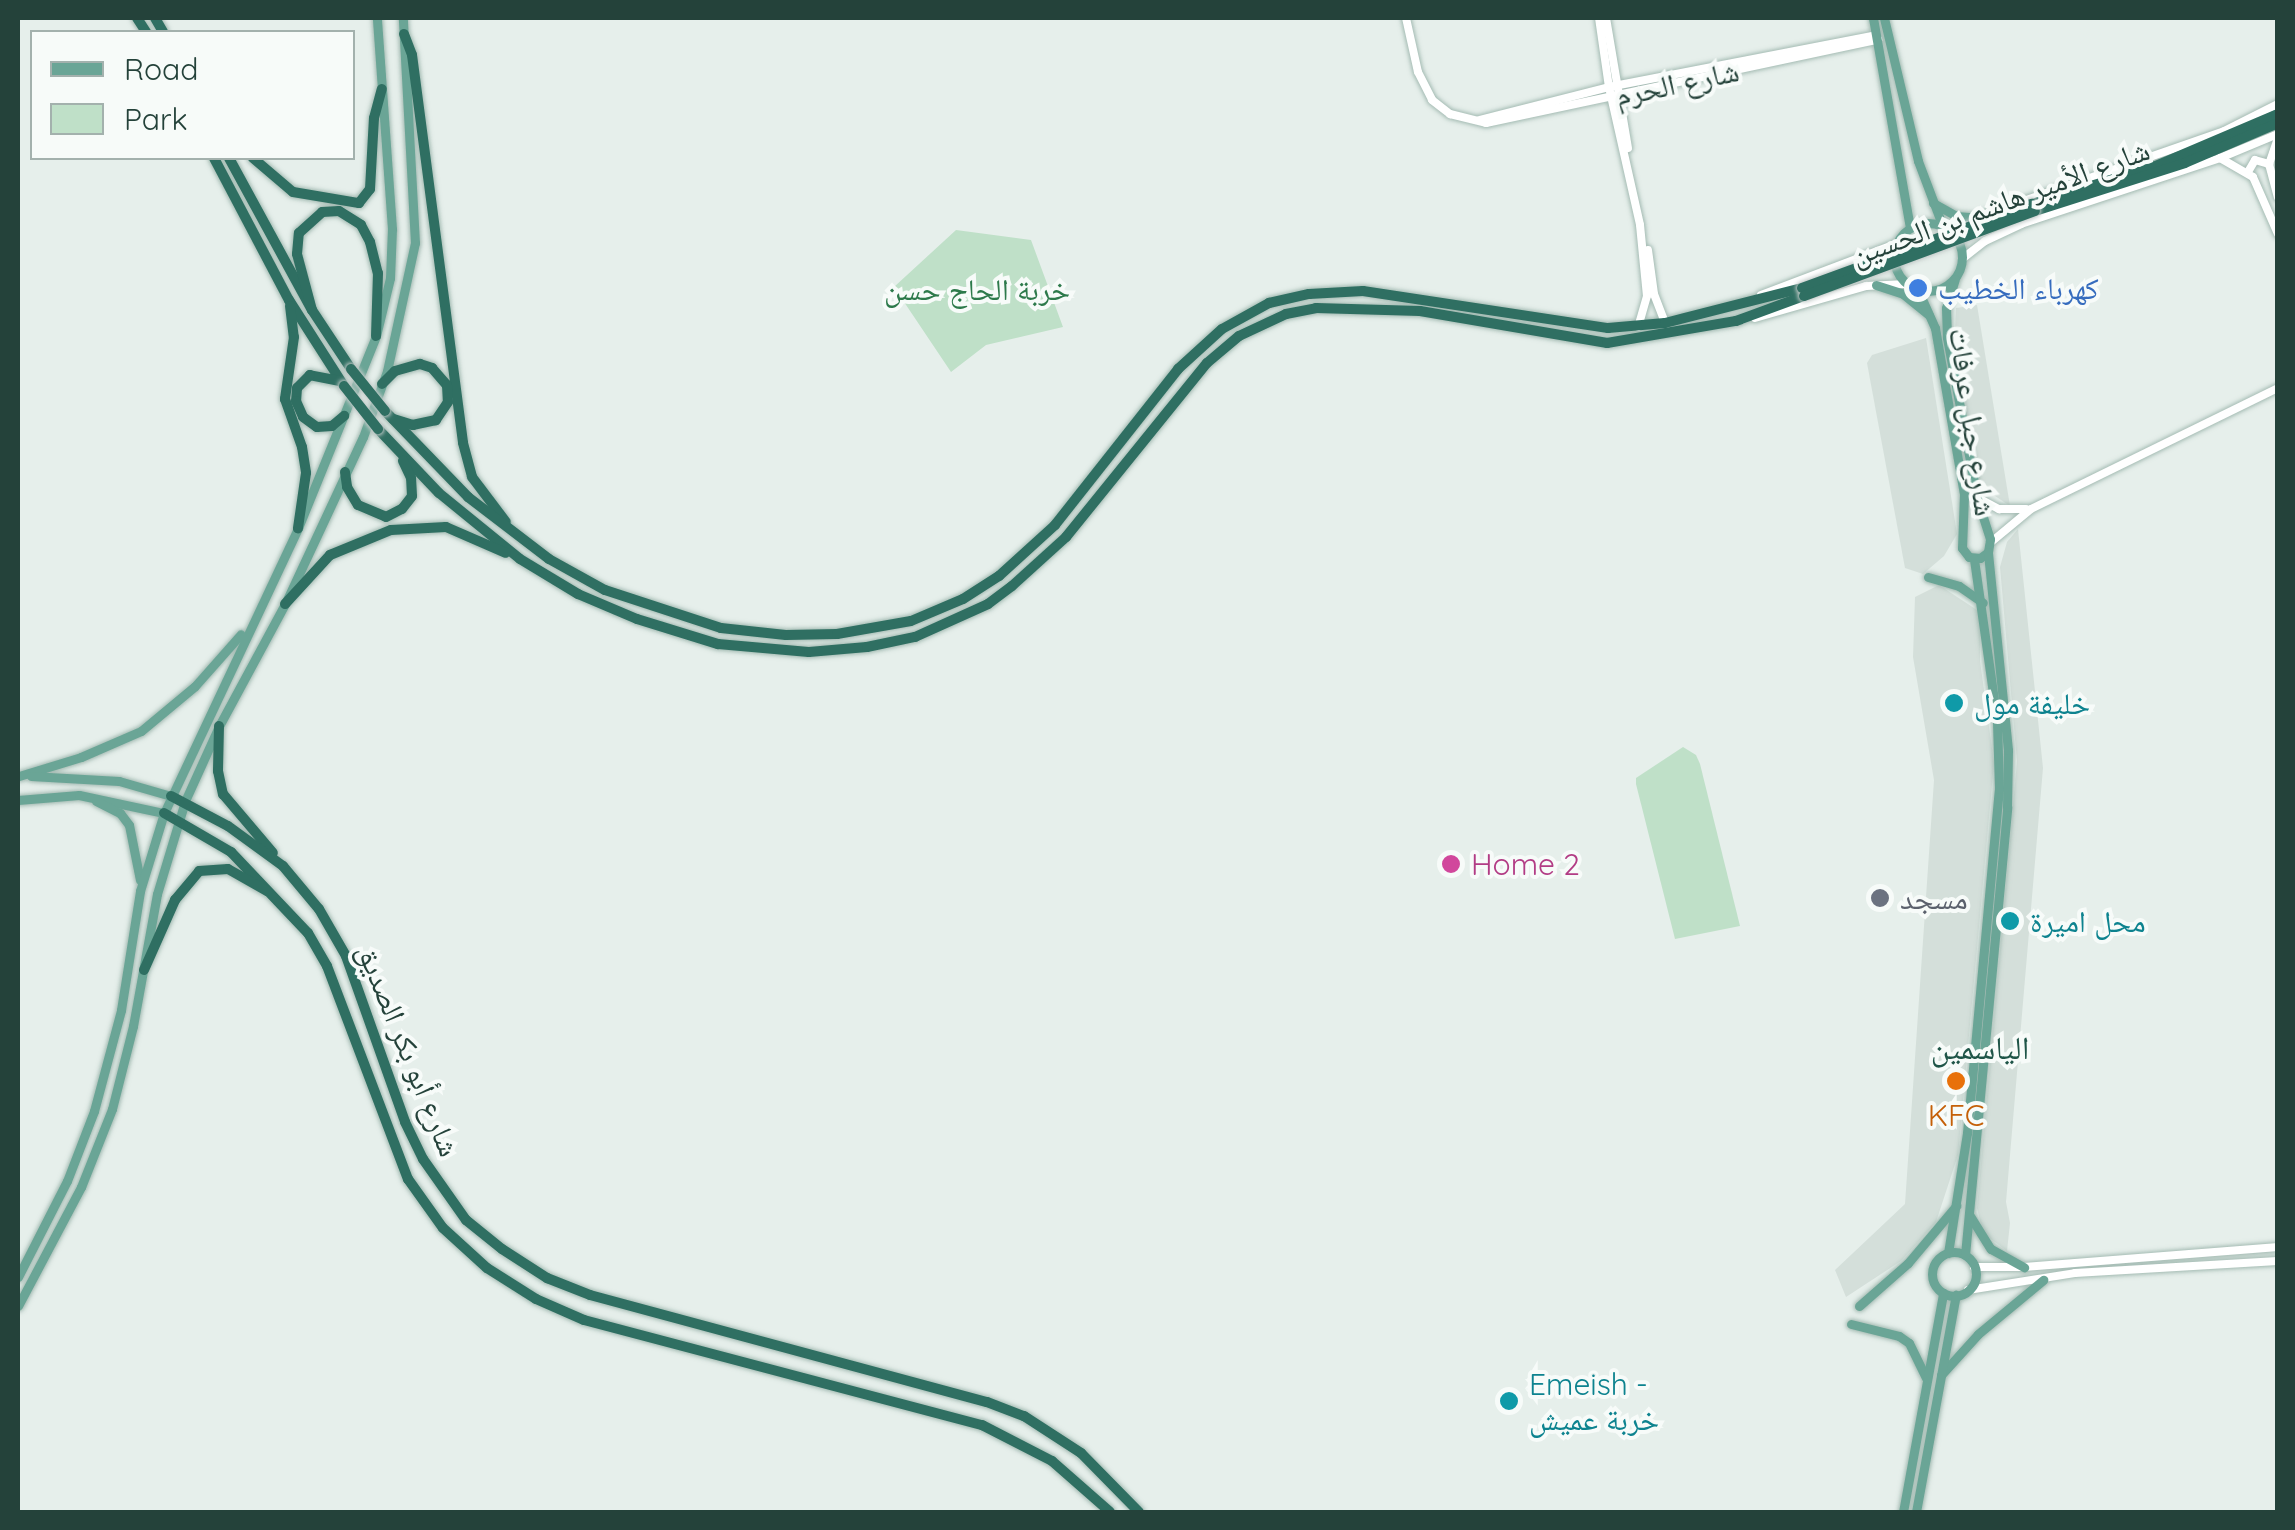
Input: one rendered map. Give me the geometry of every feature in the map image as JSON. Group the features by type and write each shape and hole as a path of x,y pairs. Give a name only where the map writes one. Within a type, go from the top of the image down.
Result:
{"highway":[{"path":"404,34 412,55 462,443 472,476 519,538"},
{"path":"255,160 280,184 300,195 360,203 370,188 374,118 382,89"},
{"name":"شارع الأمير هاشم بن الحسين","path":"215,160 289,300 342,384 401,456 520,559 578,594 637,619 718,644 809,652 867,647 914,636 988,604 1066,537 1207,362 1239,336 1286,314 1316,308 1420,311 1607,343 1736,321 1803,292 2153,167 2278,114"},
{"name":"شارع الأمير هاشم بن الحسين","path":"2034,208 2185,163 2278,123"},
{"name":"شارع الأمير هاشم بن الحسين","path":"230,160 312,310 351,369 388,415 454,484 519,538 605,590 721,628 786,635 837,634 894,624 963,599 1027,552 1055,525 1178,369 1222,330 1268,303 1309,294 1363,292 1448,301 1586,327 1638,327 1803,292"},
{"path":"312,310 298,254 299,233 322,212 339,211 361,225 370,242 378,273 376,336"},
{"path":"289,300 294,337 285,399 305,459 298,528"},
{"path":"382,384 395,371 420,364 432,368 447,385 448,402 436,420 418,425 388,415"},
{"path":"342,384 310,375 297,388 296,401 303,417 317,427 332,426 344,416"},
{"path":"346,472 347,487 358,505 386,517 402,510 412,496 411,478 401,456"},
{"path":"285,604 330,555 391,530 446,528 520,559"},
{"path":"219,726 218,772 223,794 283,866"},
{"name":"شارع أبو بكر الصديق","path":"171,796 228,826 283,866 319,909 346,956 405,1122 423,1159 451,1202 482,1235 548,1278 590,1295 987,1402 1024,1416 1082,1453 1138,1512"},
{"name":"شارع أبو بكر الصديق","path":"164,812 231,852 278,897 308,933 328,966 408,1179 444,1228 487,1268 536,1299 584,1320 982,1425 1052,1461 1110,1512"},
{"path":"144,970 175,900 199,871 228,870 278,897"}],"main road":[{"path":"18,1277 68,1181 94,1111 121,1010 140,891 164,812 249,624 298,528 376,336 390,278 392,229 377,18"},
{"path":"18,1306 81,1187 105,1126 126,1057 157,894 185,801 219,726 285,604 382,384 415,243 403,18"},
{"path":"1873,18 1908,197 1910,228"},
{"path":"1884,18 1928,191 1944,227 1958,241 1962,259 1955,278 1932,292 1906,284 1894,258 1896,244 1910,228 1926,223 1944,227"},
{"path":"1908,197 1920,206 1928,191"},
{"path":"1933,203 1956,216 1972,217"},
{"name":"شارع جبل عرفات","path":"1955,278 1946,308 1947,337 1989,548 2008,750 2007,807 1965,1255"},
{"path":"1871,285 1903,294 1931,315 1946,308"},
{"name":"شارع جبل عرفات","path":"1918,290 1931,315 1965,504 1962,548 1974,559 1983,603 1997,722 1998,802 1967,1133 1948,1253"},
{"name":"شارع جبل عرفات","path":"1974,559 1989,548"},
{"path":"1928,578 1960,586 1983,603"},
{"path":"18,776 81,757 140,731 195,686 249,624"},
{"name":"شارع أبو بكر الصديق","path":"18,776 120,782 171,796"},
{"path":"79,795 105,804 129,824 139,856 140,891"},
{"name":"شارع أبو بكر الصديق","path":"18,800 79,795 164,812"},
{"path":"1859,1306 1908,1263 1956,1206"},
{"path":"1968,1208 1990,1249 2024,1268"},
{"path":"1948,1253 1965,1255 1974,1267 1968,1290 1956,1295 1943,1292 1933,1281 1933,1268 1948,1253"},
{"path":"1939,1377 1978,1334 2043,1280"},
{"path":"1903,1512 1943,1292"},
{"path":"1916,1512 1956,1295"},
{"path":"1850,1324 1899,1336 1910,1343 1927,1383"}],"street":[{"name":"شارع الحرم","path":"1406,18 1427,94 1450,114 1476,122 1877,38"},
{"path":"1603,18 1640,225 1647,296 1638,327"},
{"path":"1615,91 1652,285 1665,323"},
{"name":"شارع الأمير هاشم بن الحسين","path":"1944,227 2224,131 2278,104"},
{"path":"2278,136 2269,164 2278,197"},
{"name":"شارع الأمير هاشم بن الحسين","path":"1962,259 1985,241 2022,224 2278,136"},
{"path":"2220,158 2248,172 2258,184 2278,234"},
{"path":"2248,172 2256,160 2269,164"},
{"path":"1985,213 1970,228 1974,237 1985,241"},
{"name":"شارع الأمير هاشم بن الحسين","path":"1736,307 1896,244"},
{"path":"1856,262 1876,269 1871,285"},
{"name":"شارع الأمير هاشم بن الحسين","path":"1736,321 1774,314 1871,285 1906,284"},
{"path":"1989,548 2031,508 2277,389"},
{"path":"1977,498 1999,509 2031,508"},
{"path":"1974,1267 2024,1268 2278,1247"},
{"path":"1968,1290 2075,1273 2278,1261"}],"shaded area":[{"path":"1977,305 2010,506 1977,484 1955,331 1956,308"},
{"path":"1926,338 1957,534 1944,556 1923,574 1905,568 1867,363 1872,355"},
{"path":"2018,529 2043,768 2006,1202 2010,1223 2007,1251 1983,1233 1977,1208 2017,761 2000,567 2007,542"},
{"path":"1939,585 1980,612 1980,661 1994,763 1958,1155 1936,1222 1901,1261 1846,1297 1835,1270 1905,1204 1934,780 1913,657 1915,597"}],"green space":[{"name":"خربة الحاج حسن","path":"956,230 1031,240 1063,327 986,345 951,372 894,287"},
{"path":"1683,747 1696,755 1700,764 1740,926 1675,939 1636,778"}],"place":[{"name":"كهرباء الخطيب","path":"1918,288"},
{"name":"خليفة مول","path":"1954,703"},
{"name":"Home 2","path":"1451,864"},
{"name":"مسجد","path":"1880,898"},
{"name":"محل اميرة","path":"2010,921"},
{"name":"KFC","path":"1956,1081"},
{"name":"Emeish - خربة عميش","path":"1509,1401"}],"district":[{"name":"الياسمين","path":"1980,1047"}]}
